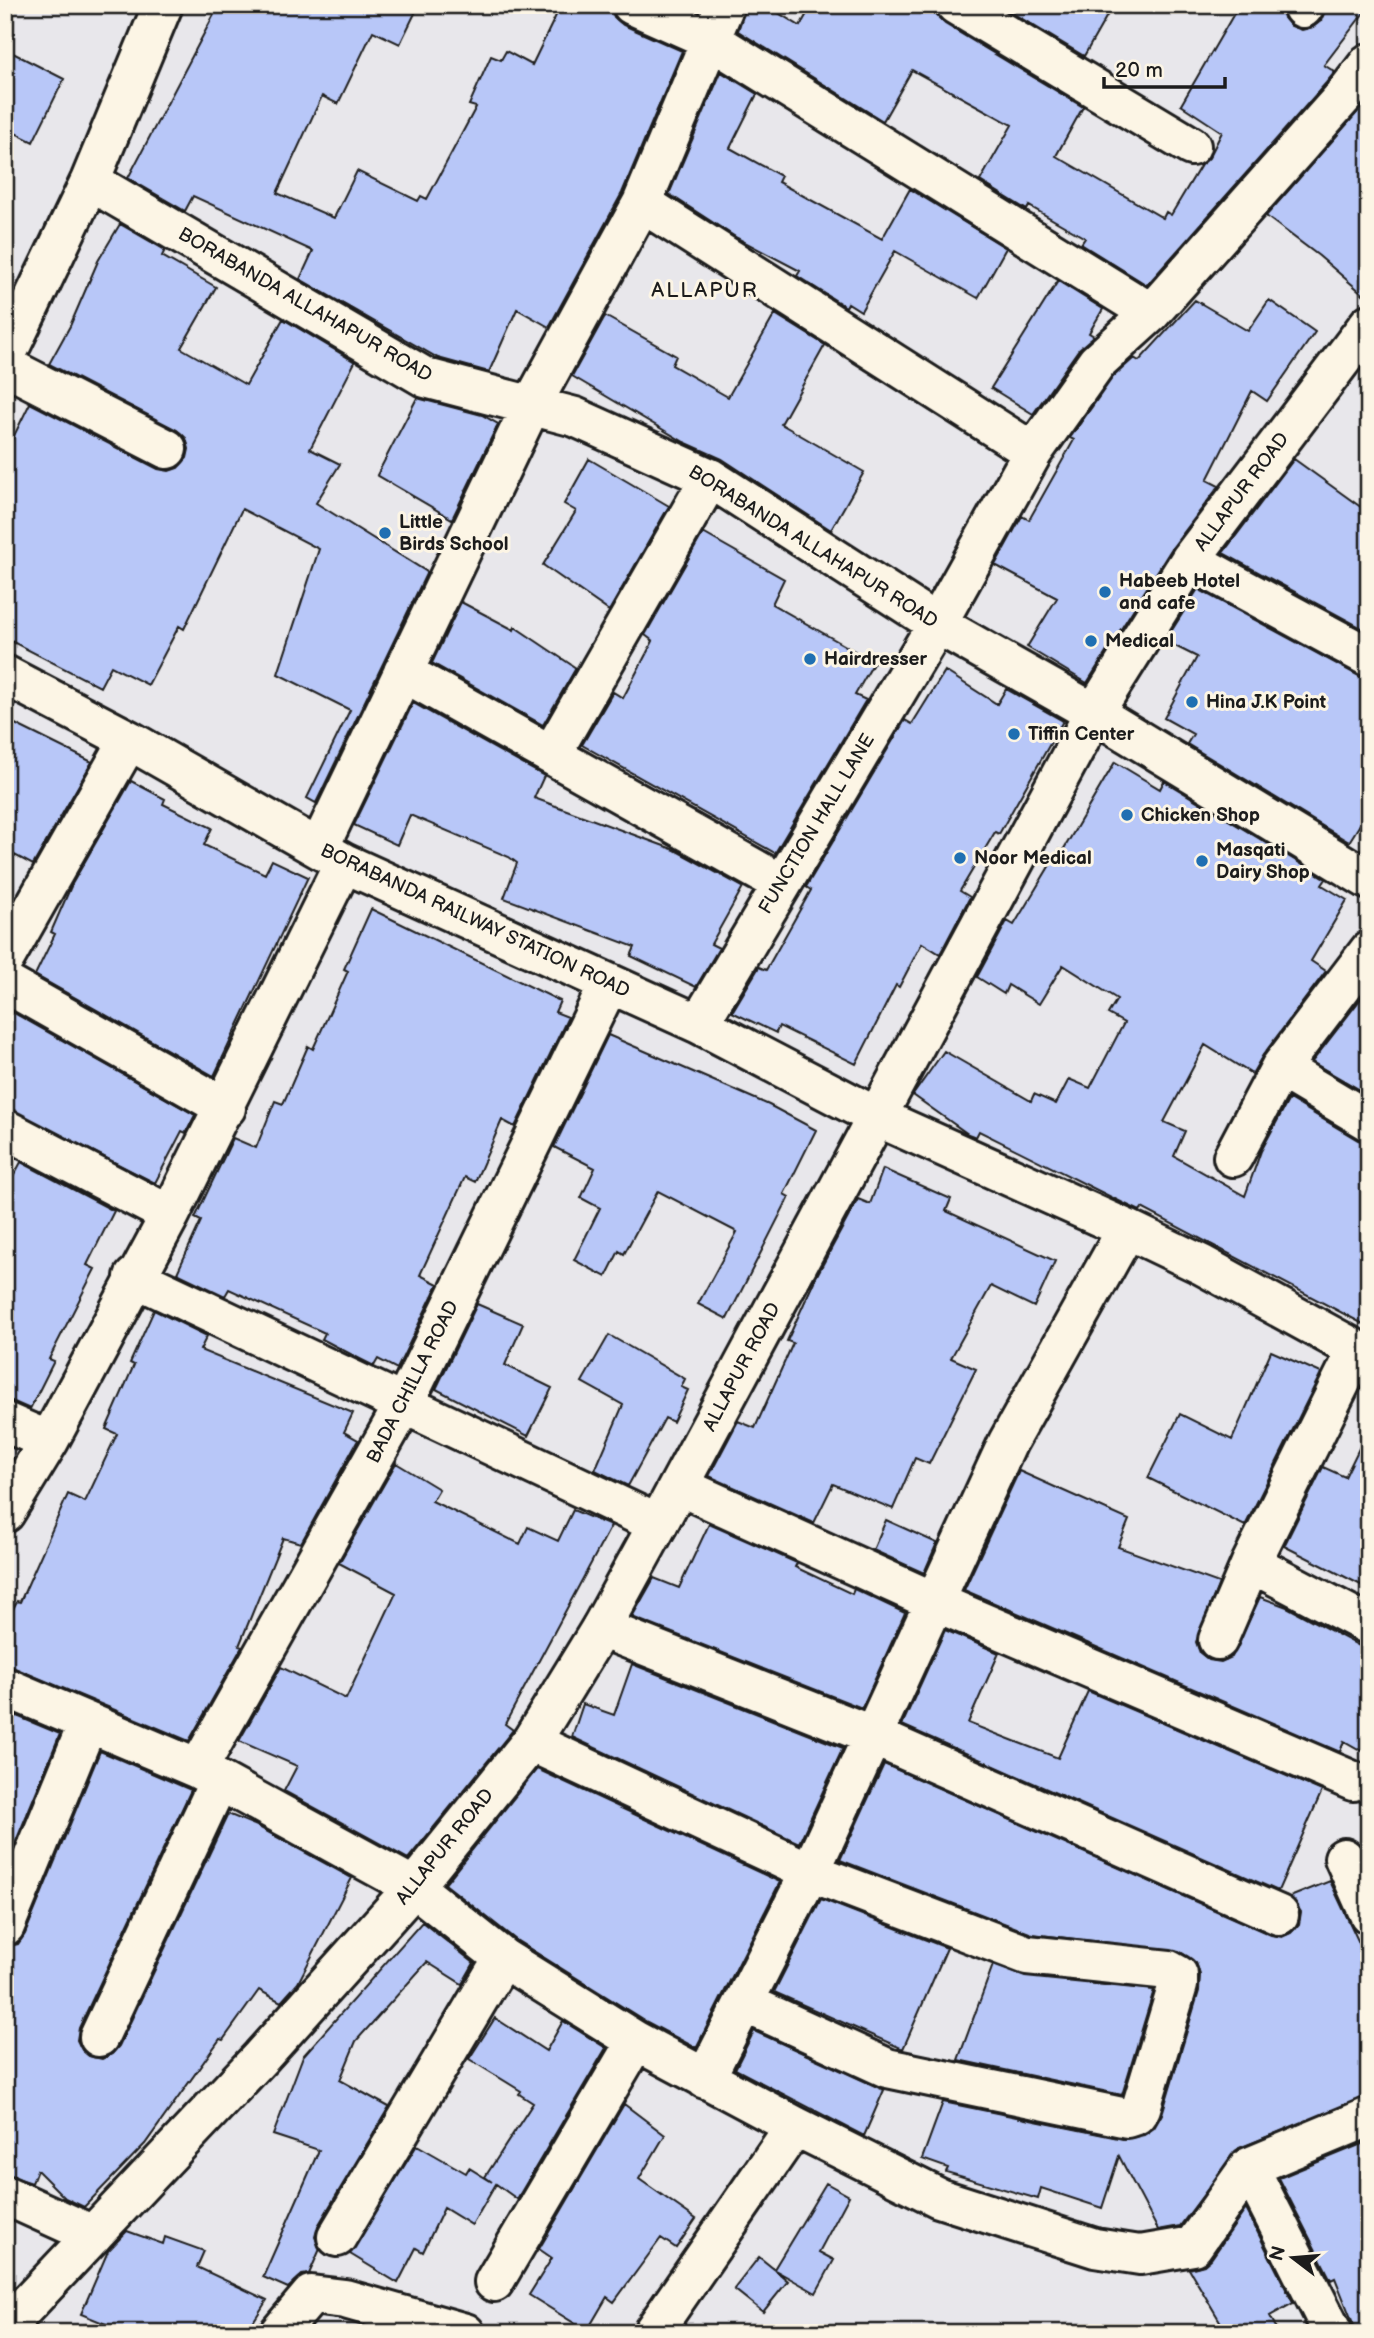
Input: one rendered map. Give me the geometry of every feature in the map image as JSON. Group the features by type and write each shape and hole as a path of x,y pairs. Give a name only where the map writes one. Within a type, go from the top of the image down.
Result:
{"street":[{"path":"5,358 18,293 90,181 163,5"},
{"path":"632,5 710,40 1151,313"},
{"path":"5,1513 49,1441 226,1108 331,856 403,672 531,406 642,203 725,5"},
{"path":"956,5 1191,146"},
{"name":"FUNCTION HALL LANE","path":"699,1024 780,883 937,624 1032,452 1097,362 1151,313 1343,97 1369,63"},
{"name":"BORABANDA ALLAHAPUR ROAD","path":"90,181 426,378 575,417 710,478 937,624 1094,713 1369,880"},
{"path":"642,203 1032,452"},
{"name":"ALLAPUR ROAD","path":"5,2329 261,2057 414,1887 531,1742 601,1628 679,1486 1094,713 1190,561 1369,324"},
{"path":"5,366 167,449"},
{"path":"552,753 710,478"},
{"path":"1190,561 1369,657"},
{"path":"403,672 780,883"},
{"name":"BORABANDA RAILWAY STATION ROAD","path":"5,675 129,740 331,856 699,1024 876,1116 1202,1265 1357,1350 1251,1563"},
{"path":"5,958 129,740"},
{"path":"1233,1157 1280,1068 1369,951"},
{"path":"5,983 226,1108"},
{"name":"BADA CHILLA ROAD","path":"99,2038 209,1775 403,1406 609,984"},
{"path":"1280,1068 1369,1121"},
{"path":"8,1137 170,1215"},
{"path":"705,2079 810,1872 1008,1442 1127,1229"},
{"path":"134,1277 658,1524"},
{"path":"5,1422 49,1441"},
{"path":"679,1486 933,1601 1353,1781"},
{"path":"1218,1640 1251,1563 1369,1625"},
{"path":"601,1628 871,1735 1279,1915"},
{"path":"5,1688 209,1775 414,1887 503,1958 636,2040 795,2126 939,2198 1095,2248 1140,2256 1193,2246 1249,2167 1369,2117"},
{"path":"5,1926 88,1723"},
{"path":"531,1742 810,1872 1027,1955 1169,1969 1178,1975 1178,1985 1141,2108 1136,2115 1127,2118 887,2068 745,2003"},
{"path":"1344,1858 1369,1914"},
{"path":"337,2237 503,1958"},
{"path":"494,2282 636,2040"},
{"path":"653,2332 795,2126"},
{"path":"1249,2167 1333,2333"},
{"path":"5,2195 93,2235"},
{"path":"279,2333 311,2295 345,2299 465,2333"}],"building":[{"path":"219,5 419,5 400,44 373,31 338,104 322,96 277,193 334,218 357,171 418,201 421,196 427,199 476,107 469,105 491,56 501,60 506,51 532,65 561,5 610,5 614,17 623,25 682,51 622,193 549,327 517,309 489,372 438,358 300,279 313,251 193,196 185,211 128,178"},
{"path":"746,5 765,5 800,26 812,5 934,5 937,16 945,24 1083,107 1056,156 1163,218 1166,212 1171,215 1201,165 1209,158 1222,132 1181,105 1239,5 1282,5 1284,18 1291,26 1302,30 1321,21 1327,5 1369,6 1324,65 1335,72 1147,285 1081,244 1085,238 1029,206 1027,210 980,181 1012,125 912,70 883,121 738,31"},
{"path":"999,5 1113,5 1084,56"},
{"path":"5,49 64,79 33,142 5,128"},
{"path":"721,72 757,94 730,148 781,176 778,182 882,239 910,189 1006,248 978,298 895,251 861,311 848,303 846,307 797,276 800,271 737,238 669,194"},
{"path":"1369,99 1369,299 1319,256 1266,216"},
{"path":"120,224 165,250 162,256 216,287 181,348 246,385 283,319 355,362 310,449 340,464 316,503 427,572 316,803 307,798 350,710 278,674 319,549 242,509 184,629 179,626 148,685 111,666 100,687 5,638 5,454 30,403 158,469 169,471 178,468 187,458 189,449 186,438 177,430 49,364 70,326 98,261"},
{"path":"1058,281 1103,309 1089,333 1094,336 1079,349 1033,414 991,388"},
{"path":"1195,300 1248,331 1269,300 1315,332 1267,401 1252,391 1207,480 1219,486 1172,548 1087,683 1027,647 1057,598 995,565 1022,516 1029,520 1074,440 1070,438 1113,377 1134,358 1139,361"},
{"path":"775,314 825,345 781,424 864,472 831,530 722,459 684,442 572,376 605,316 676,356 672,365 728,397"},
{"path":"417,398 482,415 498,424 452,519 377,475"},
{"path":"589,459 669,506 609,611 543,565 576,511 564,504"},
{"path":"1294,459 1369,513 1369,632 1223,553"},
{"path":"703,533 784,579 772,604 874,662 855,695 866,700 775,853 582,745 613,692 623,698 653,641 645,635"},
{"path":"1198,589 1369,679 1369,810 1349,842 1187,744 1193,734 1164,718 1197,657 1165,641"},
{"path":"461,602 514,630 515,627 576,668 543,725 432,663"},
{"path":"945,671 997,704 1006,689 1063,721 999,834 995,832 960,891 970,897 940,954 922,943 899,987 896,985 856,1064 779,1026 776,1033 732,1012 759,967 766,970 811,890 806,887 905,720 912,724"},
{"path":"413,703 544,776 534,798 675,850 743,887 711,944 719,948 696,987 631,956 635,947 504,898 517,863 509,857 410,815 397,845 354,825"},
{"path":"5,719 92,762 33,865 5,850"},
{"path":"1115,762 1160,789 1164,781 1326,879 1322,885 1347,900 1311,961 1326,971 1263,1055 1252,1074 1205,1045 1164,1122 1185,1131 1174,1156 1245,1196 1261,1151 1289,1099 1358,1140 1369,1143 1369,1327 1142,1208 1140,1211 1123,1203 979,1131 976,1137 968,1134 913,1095 944,1051 1031,1101 1034,1094 1056,1104 1069,1079 1090,1088 1124,1023 1108,1014 1117,999 1063,965 1039,1004 1008,985 1004,994 977,977 1007,921 1014,925 1059,850 1062,852"},
{"path":"131,781 165,799 163,804 212,828 204,845 265,874 272,860 308,877 214,1076 35,975 55,934 51,932 72,884"},
{"path":"371,909 560,1001 555,1012 568,1017 515,1127 502,1120 475,1182 465,1177 420,1275 438,1284 397,1369 378,1359 374,1366 322,1339 325,1333 229,1289 225,1296 177,1273 201,1221 195,1218 233,1138 256,1148 275,1101 283,1104 308,1046 313,1049 348,971 344,969"},
{"path":"1363,996 1369,1000 1369,1095 1312,1062"},
{"path":"5,1008 195,1115 186,1133 182,1131 155,1183 5,1107"},
{"path":"608,1035 769,1105 816,1130 784,1194 789,1197 727,1319 698,1304 737,1232 658,1191 624,1254 619,1251 606,1277 574,1260 600,1208 581,1198 595,1168 554,1147"},
{"path":"21,1162 114,1211 87,1265 95,1269 49,1359 54,1361 30,1409 5,1398 5,1192"},
{"path":"883,1169 951,1199 946,1211 1055,1261 1034,1307 991,1286 951,1358 976,1369 929,1464 915,1458 893,1509 833,1484 814,1523 709,1476 738,1421 755,1428 793,1343 787,1341 816,1277 858,1199 870,1204"},
{"path":"477,1304 523,1324 505,1365 552,1388 528,1436 436,1389"},
{"path":"154,1310 207,1336 200,1350 353,1413 344,1432 358,1440 301,1543 283,1538 239,1646 242,1647 189,1741 5,1664 5,1625 17,1601 20,1602 68,1494 85,1502 117,1434 106,1429 134,1365 130,1363"},
{"path":"609,1335 685,1379 681,1387 688,1390 673,1422 665,1418 628,1486 595,1470 623,1405 582,1382"},
{"path":"1271,1351 1321,1373 1245,1526 1148,1478 1180,1414 1232,1440"},
{"path":"1369,1428 1369,1589 1284,1546 1323,1467 1345,1477"},
{"path":"396,1463 439,1489 432,1501 520,1544 528,1527 558,1541 573,1510 611,1526 505,1724 513,1730 408,1859 284,1791 297,1766 239,1741 281,1667 346,1699 396,1593 339,1563"},
{"path":"1019,1471 1129,1520 1118,1547 1219,1583 1196,1642 1200,1653 1209,1660 1221,1662 1232,1657 1260,1597 1287,1607 1369,1651 1369,1755 1344,1741 1340,1752 964,1590"},
{"path":"886,1520 937,1543 924,1573 873,1550"},
{"path":"709,1524 797,1563 795,1567 852,1594 854,1589 905,1613 862,1708 632,1617 654,1578 679,1588"},
{"path":"945,1630 999,1653 968,1723 1058,1758 1088,1691 1322,1791 1278,1891 902,1725"},
{"path":"632,1664 843,1748 799,1843 572,1737 583,1704 614,1715"},
{"path":"12,1714 60,1734 5,1868 5,1730"},
{"path":"100,1751 191,1790 79,2028 77,2040 89,2056 102,2059 112,2054 119,2046 228,1814 257,1826 352,1878 298,1983 281,2002 259,1990 223,2040 220,2039 145,2144 84,2207 65,2198 37,2170 32,2183 5,2174 5,1947 18,1944 25,1934"},
{"path":"884,1764 1271,1935 1282,1937 1291,1933 1299,1924 1301,1912 1290,1897 1330,1881 1369,1964 1369,2096 1239,2148 1180,2226 1158,2230 1119,2156 1102,2208 1041,2188 1038,2199 946,2172 948,2168 922,2159 943,2102 1123,2139 1144,2135 1154,2128 1162,2114 1199,1991 1200,1975 1196,1963 1179,1951 1032,1934 840,1860"},
{"path":"537,1769 780,1882 696,2048 647,2022 516,1940 445,1884"},
{"path":"821,1899 947,1948 903,2049 774,1992"},
{"path":"422,1922 474,1963 462,1984 427,1962 356,2041 340,2080 389,2107 318,2226 315,2237 320,2249 309,2274 302,2275 288,2288 263,2277 319,2150 273,2135 303,2056"},
{"path":"993,1965 1025,1977 1154,1990 1122,2095 958,2060"},
{"path":"495,2018 546,2051 563,2021 606,2048 517,2199 496,2184 472,2225 444,2208 423,2252 416,2248 398,2283 350,2254 417,2145 466,2173 469,2168 492,2182 485,2177 533,2103 519,2094 521,2091 469,2059"},
{"path":"754,2031 884,2090 864,2136 735,2069"},
{"path":"624,2104 665,2135 639,2179 696,2219 676,2248 661,2238 614,2302 607,2297 587,2331 529,2295 552,2258 539,2249"},
{"path":"1369,2141 1369,2333 1357,2333 1335,2278 1331,2280 1279,2178"},
{"path":"826,2183 849,2196 819,2252 834,2260 816,2293 775,2270 788,2281 763,2312 734,2289 759,2257 774,2269"},
{"path":"1246,2209 1293,2303 1270,2316 1279,2333 1227,2333 1189,2269 1204,2265 1211,2259"},
{"path":"127,2231 163,2244 165,2237 204,2251 197,2267 267,2300 246,2333 128,2333 81,2314 108,2251"}],"place":[{"name":"Little Birds School","path":"385,533"},
{"name":"Habeeb Hotel and cafe","path":"1105,592"},
{"name":"Medical","path":"1091,641"},
{"name":"Hairdresser","path":"810,659"},
{"name":"Hina J.K Point","path":"1192,702"},
{"name":"Tiffin Center","path":"1014,734"},
{"name":"Chicken Shop","path":"1127,815"},
{"name":"Noor Medical","path":"960,858"},
{"name":"Masqati Dairy Shop","path":"1202,861"}],"district":[{"name":"ALLAPUR","path":"705,290"}]}
